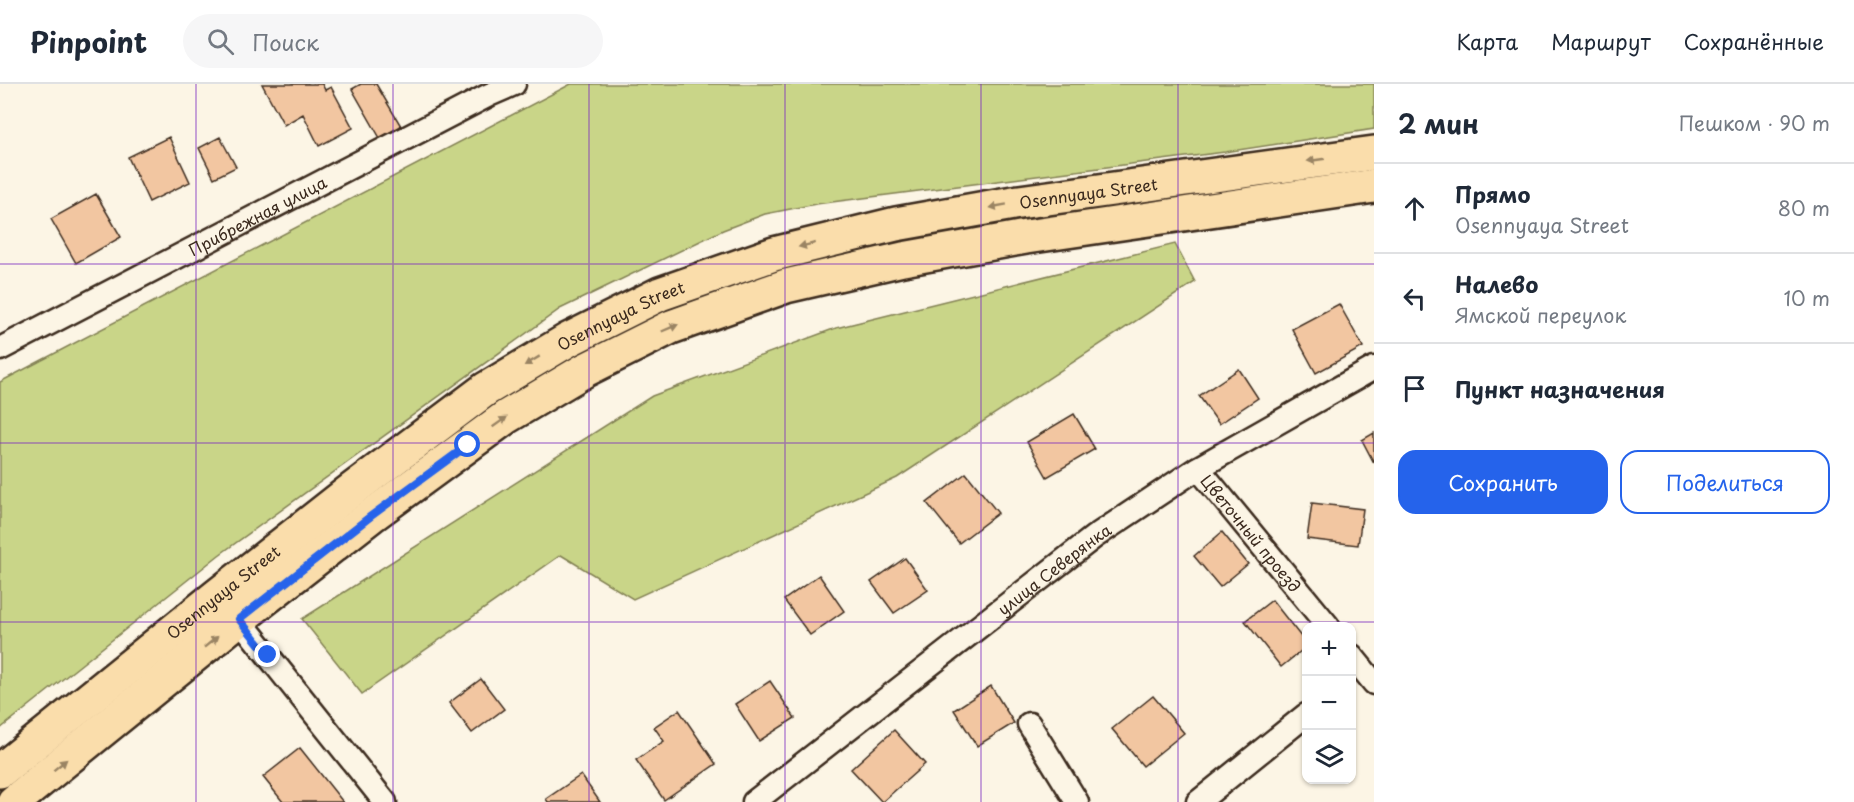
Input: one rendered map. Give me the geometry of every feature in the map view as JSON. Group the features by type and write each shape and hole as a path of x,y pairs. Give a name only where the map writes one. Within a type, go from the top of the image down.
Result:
{"main road":[{"name":"Osennyaya Street","path":"0,771 349,492 486,389 568,340 660,294 774,254 896,224 1019,202 1374,153"},
{"name":"Osennyaya Street","path":"14,802 239,619 371,516 506,417 585,370 671,327 786,286 903,259 1026,237 1374,186"}],"street":[{"name":"Прибрежная улица","path":"0,349 514,84"},
{"name":"улица Северянка","path":"759,801 1094,537 1198,468 1374,368"},
{"name":"Цветочный проезд","path":"1198,468 1324,622"},
{"path":"239,619 385,802"},
{"path":"1198,802 1302,718"},
{"path":"1029,724 1077,802"}],"green space":[{"path":"571,84 1374,84 1374,129 1225,152 816,204 765,214 723,230 560,309 219,555 0,729 0,382"},
{"path":"1175,244 1195,282 897,478 633,599 561,555 362,694 302,619 652,396 836,328"}],"building":[{"path":"262,84 322,84 325,90 331,87 353,128 319,146 303,114 284,125"},
{"path":"361,84 376,84 401,126 380,138 352,89"},
{"path":"169,137 190,182 149,202 128,157"},
{"path":"220,137 236,167 214,178 199,148"},
{"path":"96,194 121,237 76,263 51,219"},
{"path":"1339,304 1363,347 1316,373 1292,329"},
{"path":"1239,369 1258,398 1219,424 1199,396"},
{"path":"1074,414 1095,449 1047,477 1027,442"},
{"path":"1374,433 1374,463 1362,440"},
{"path":"966,473 998,513 959,543 927,503"},
{"path":"1312,503 1363,509 1358,545 1307,539"},
{"path":"1222,532 1248,564 1220,587 1194,556"},
{"path":"905,558 928,590 894,613 871,582"},
{"path":"819,575 844,611 810,635 784,600"},
{"path":"1272,600 1302,638 1302,650 1281,667 1245,621"},
{"path":"481,679 504,709 472,733 449,703"},
{"path":"770,681 795,718 759,741 735,704"},
{"path":"991,686 1014,723 977,746 954,710"},
{"path":"1153,696 1184,733 1143,766 1112,729"},
{"path":"679,710 716,764 664,800 636,760 664,741 654,727"},
{"path":"894,730 925,764 882,802 851,769"},
{"path":"300,748 343,802 283,802 263,777"},
{"path":"581,775 600,802 548,802 546,799"}],"route":[{"path":"268,655 239,619 371,516 468,445"}]}
